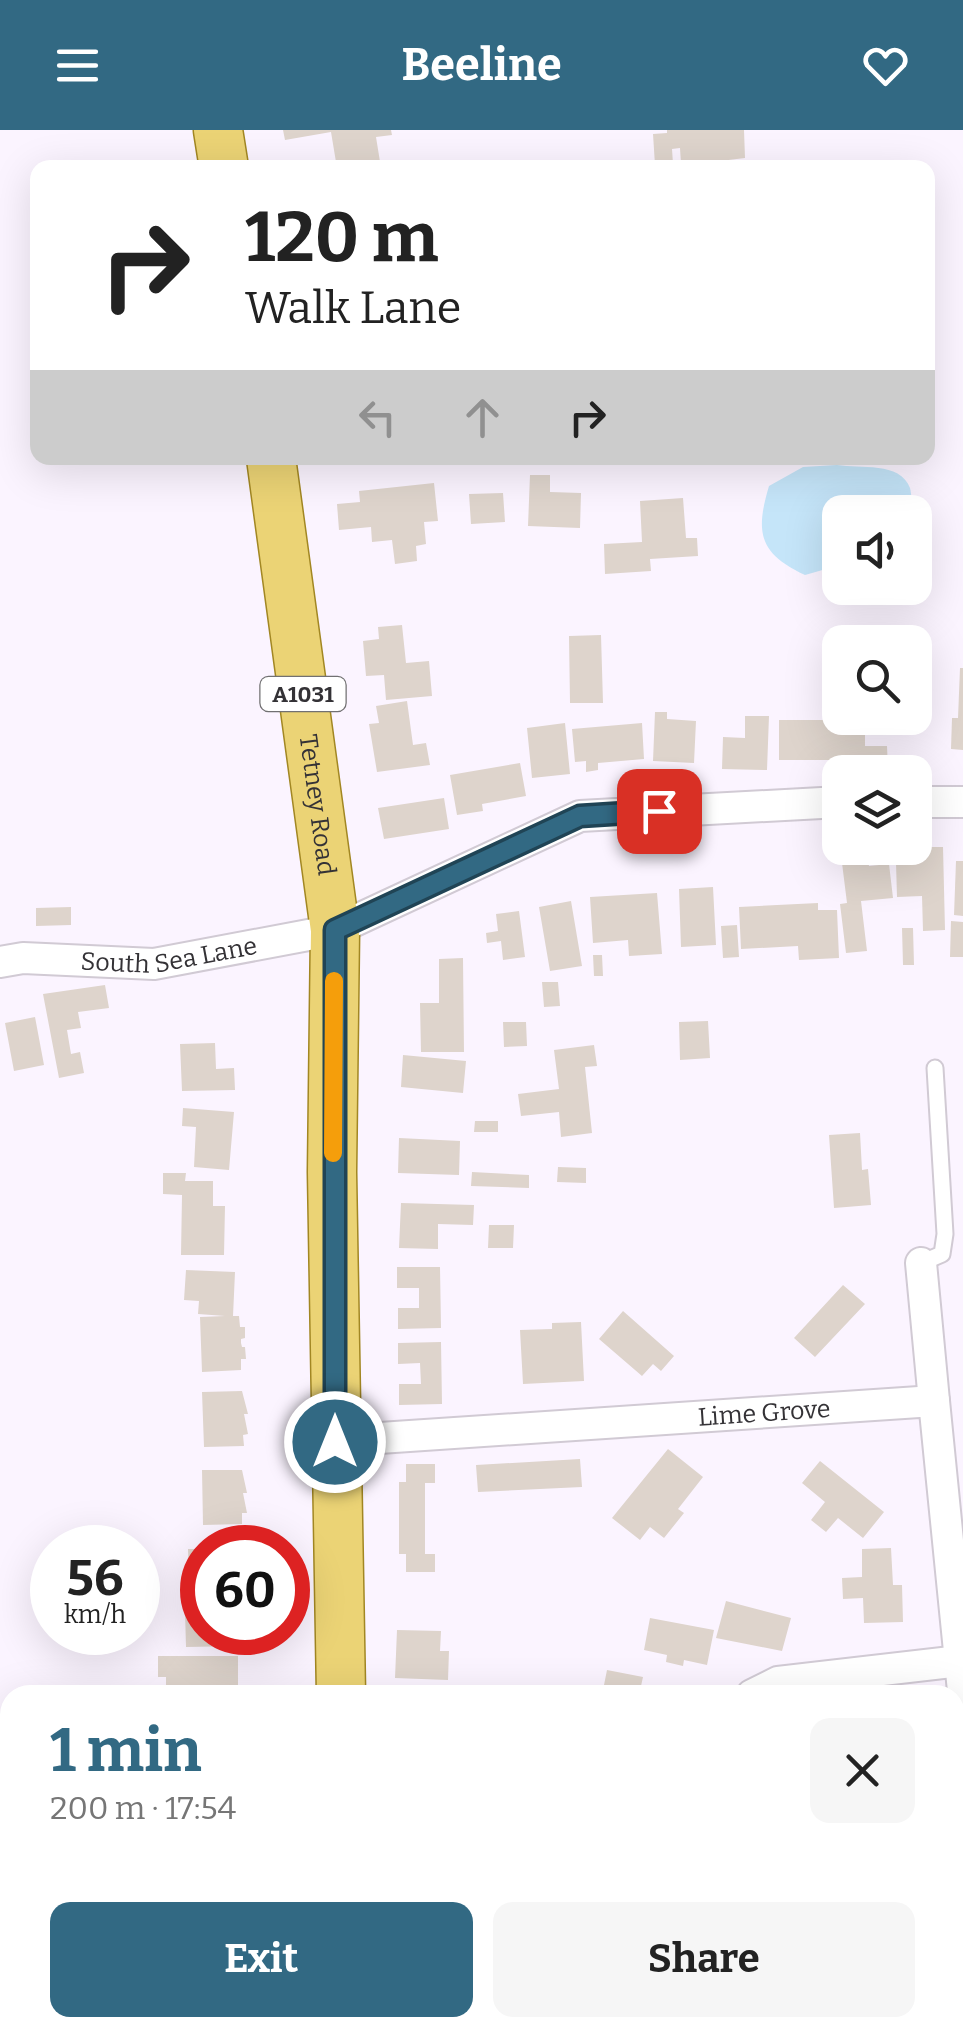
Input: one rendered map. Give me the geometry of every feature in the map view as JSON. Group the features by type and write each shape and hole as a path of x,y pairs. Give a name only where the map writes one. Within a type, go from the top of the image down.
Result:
{"main road":[{"path":"218,130 223,160"},
{"name":"Tetney Road","path":"273,465 335,930 335,1442 341,1685"}],"street":[{"path":"932,802 963,802"},
{"name":"South Sea Lane","path":"0,962 22,958 154,964 335,930 580,816 822,803"},
{"path":"772,1685 962,1676 921,1263"},
{"name":"Lime Grove","path":"335,1442 934,1401"}],"lane":[{"path":"921,1263 942,1254 945,1234 934,1068"}],"water":[{"path":"837,465 889,470 905,479 911,495 822,495 822,570 805,575 770,550 762,529 769,486 803,467"}],"building":[{"path":"283,130 391,130 392,135 376,137 380,160 336,160 331,132 285,140"},
{"path":"744,130 745,158 681,160 680,148 672,149 673,160 655,160 653,134"},
{"path":"530,475 550,475 550,492 581,493 580,528 528,526"},
{"path":"434,483 438,521 424,522 426,544 416,546 417,561 395,564 392,540 372,542 371,527 339,530 337,504 360,502 359,491"},
{"path":"503,493 505,522 471,524 469,494"},
{"path":"683,498 686,538 697,538 698,556 650,559 651,571 605,574 604,544 642,542 640,501"},
{"path":"402,625 406,663 429,661 432,696 386,700 384,675 366,676 363,641 379,639 378,627"},
{"path":"601,635 603,703 570,703 569,636"},
{"path":"960,668 963,750 951,749 952,718 958,718"},
{"path":"407,701 413,745 426,743 430,765 377,772 369,724 379,723 376,706"},
{"path":"655,712 667,712 667,719 696,721 694,763 653,761"},
{"path":"745,716 769,716 767,770 722,769 723,737 745,738"},
{"path":"779,720 822,720 822,735 865,735 865,746 887,746 887,755 822,755 822,760 779,760"},
{"path":"565,723 570,774 532,778 527,728"},
{"path":"642,723 644,759 598,763 598,770 586,772 586,761 575,762 572,729"},
{"path":"520,763 526,796 482,804 483,811 457,815 450,775"},
{"path":"444,798 449,829 384,839 378,808"},
{"path":"932,847 943,847 945,930 923,931 922,896 897,897 896,865 932,865"},
{"path":"956,861 963,861 963,916 954,915"},
{"path":"842,865 889,865 893,898 861,901 867,951 846,953 840,904 847,903"},
{"path":"713,887 716,945 681,947 679,889"},
{"path":"657,893 662,954 629,956 628,940 593,943 590,897"},
{"path":"571,901 582,966 550,971 539,907"},
{"path":"818,903 818,910 837,910 839,958 799,960 798,946 741,949 739,907"},
{"path":"71,907 71,925 36,926 36,908"},
{"path":"519,911 525,957 503,960 501,941 487,943 486,933 498,931 496,914"},
{"path":"951,921 963,922 963,957 950,957"},
{"path":"737,925 739,957 723,958 721,926"},
{"path":"902,928 913,928 914,965 903,965"},
{"path":"593,955 602,955 603,976 594,976"},
{"path":"463,958 464,1052 421,1052 420,1003 439,1003 439,959"},
{"path":"542,982 558,982 560,1006 544,1007"},
{"path":"105,985 109,1008 78,1012 81,1028 67,1030 71,1054 80,1052 84,1073 59,1078 43,994"},
{"path":"35,1017 44,1065 14,1071 5,1023"},
{"path":"708,1021 710,1058 680,1060 679,1022"},
{"path":"503,1022 526,1022 527,1046 504,1047"},
{"path":"215,1043 216,1069 234,1068 235,1090 182,1091 180,1044"},
{"path":"594,1045 597,1066 585,1067 592,1133 561,1137 559,1112 521,1116 518,1094 559,1089 554,1050"},
{"path":"403,1055 466,1061 463,1093 401,1087"},
{"path":"183,1108 234,1112 229,1170 194,1167 196,1127 182,1126"},
{"path":"475,1121 498,1121 498,1132 474,1132"},
{"path":"860,1133 862,1170 868,1169 871,1205 834,1208 829,1135"},
{"path":"399,1138 460,1141 459,1175 398,1173"},
{"path":"558,1167 586,1168 586,1183 557,1182"},
{"path":"472,1172 529,1175 529,1188 471,1186"},
{"path":"163,1173 186,1173 185,1181 213,1181 213,1206 225,1206 224,1255 181,1255 182,1195 163,1194"},
{"path":"401,1203 474,1205 473,1225 438,1224 438,1249 399,1248"},
{"path":"489,1225 514,1225 513,1248 488,1248"},
{"path":"397,1267 440,1267 441,1328 398,1329 398,1308 419,1308 419,1288 397,1288"},
{"path":"186,1270 235,1272 233,1316 239,1316 240,1327 245,1327 241,1343 246,1359 241,1359 241,1370 202,1372 200,1317 225,1316 198,1314 199,1301 184,1300"},
{"path":"843,1285 865,1304 815,1357 794,1338"},
{"path":"623,1311 674,1356 661,1371 653,1364 642,1376 599,1339"},
{"path":"581,1322 584,1381 523,1384 520,1330 552,1329 552,1323"},
{"path":"441,1342 442,1404 399,1405 399,1384 421,1384 420,1363 398,1364 398,1343"},
{"path":"242,1391 248,1414 244,1414 248,1434 243,1435 244,1446 204,1447 202,1392"},
{"path":"668,1449 703,1477 678,1509 684,1513 664,1538 650,1527 640,1540 612,1518"},
{"path":"580,1459 582,1487 478,1492 476,1465"},
{"path":"820,1461 884,1512 863,1538 838,1518 826,1532 811,1520 825,1502 802,1483"},
{"path":"406,1464 435,1464 435,1483 425,1483 425,1554 435,1554 435,1572 406,1572 406,1554 399,1554 399,1482 406,1482"},
{"path":"202,1470 242,1470 247,1513 242,1513 242,1524 203,1525"},
{"path":"891,1548 893,1585 902,1585 903,1622 864,1623 863,1598 843,1599 842,1578 862,1577 862,1549"},
{"path":"726,1601 791,1618 782,1651 716,1638"},
{"path":"650,1618 714,1630 707,1665 684,1660 683,1666 666,1662 667,1655 644,1650"},
{"path":"397,1630 441,1631 440,1651 449,1651 448,1680 395,1678"},
{"path":"158,1656 238,1656 238,1685 166,1685 166,1677 158,1677"},
{"path":"607,1670 643,1677 641,1685 604,1685"}],"slow traffic":[{"path":"333,1153 334,981"}],"route":[{"path":"335,1442 335,930 580,816 659,811"}]}
